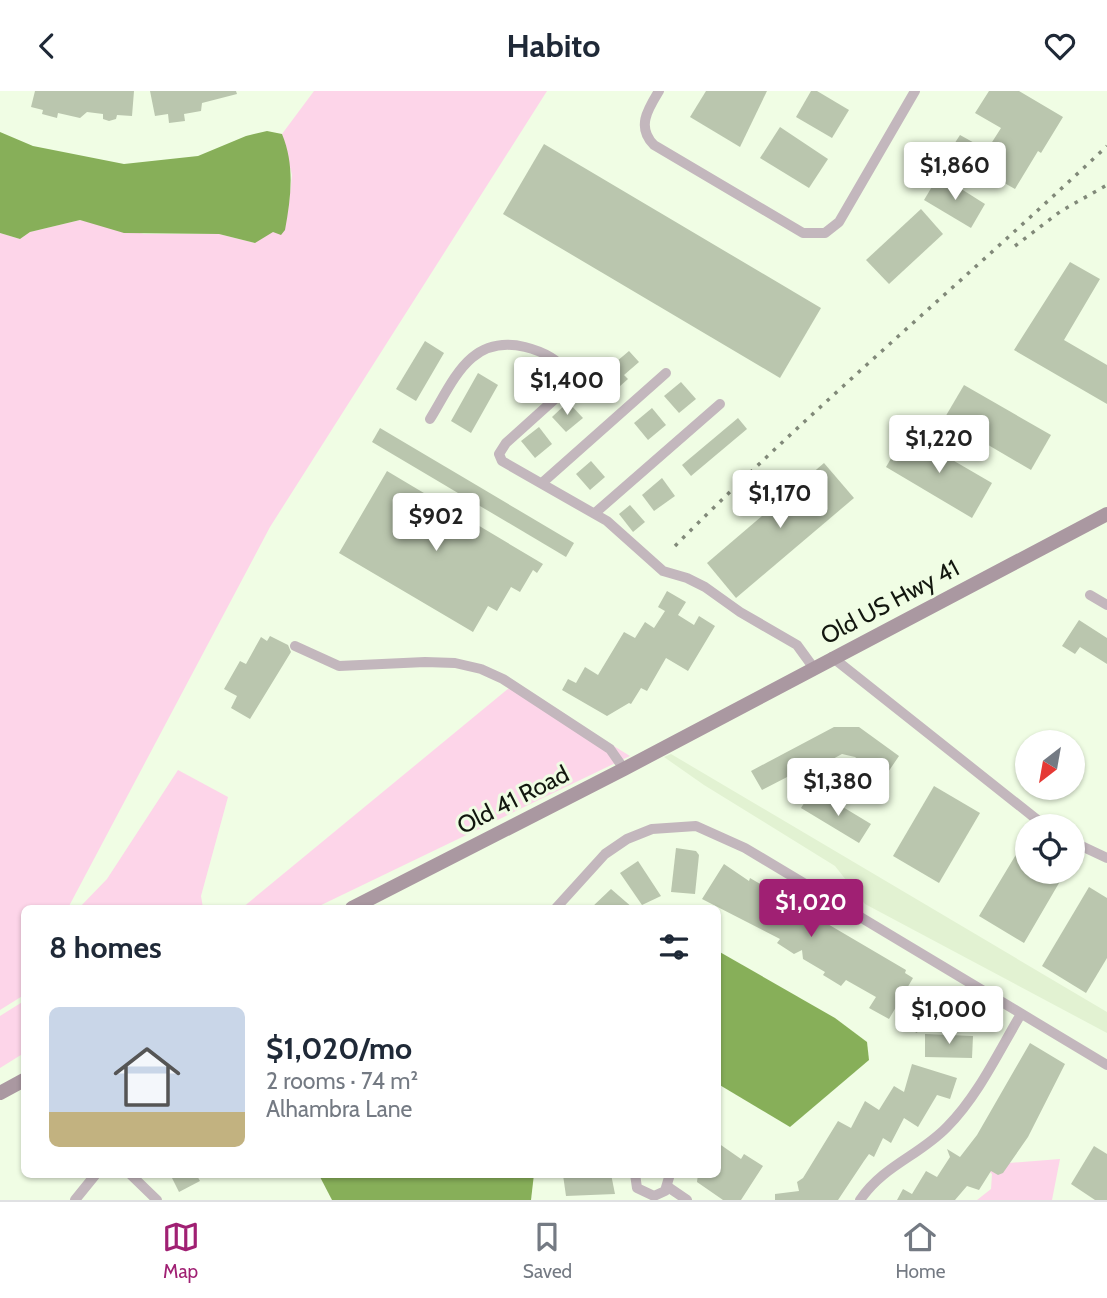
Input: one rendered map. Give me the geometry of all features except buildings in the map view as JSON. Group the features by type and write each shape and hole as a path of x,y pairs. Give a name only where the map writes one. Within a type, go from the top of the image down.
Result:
{"street":[{"path":"659,91 644,119 646,134 654,145 803,233 819,235 839,222 915,91"},
{"path":"430,419 467,361 486,347 513,344 552,357 567,372 566,389 506,443 499,454 502,461 595,513 616,528 663,571 687,577 797,645 813,667"},
{"path":"542,483 666,373"},
{"path":"595,513 720,404"},
{"name":"Old US Hwy 41","path":"694,732 1107,514"},
{"path":"1090,595 1107,605"},
{"path":"295,646 339,666 425,662 455,663 481,669 503,679 610,749 624,769"},
{"path":"832,657 1030,814"},
{"name":"Old 41 Road","path":"358,905 694,732"},
{"path":"559,905 605,854 627,839 665,826 696,826 745,848 1107,1065"},
{"path":"1085,848 1107,858"},
{"path":"860,1200 895,1163 935,1138 954,1120 1021,1014"},
{"path":"0,1093 21,1082"},
{"path":"75,1200 93,1178"},
{"path":"134,1178 157,1200"},
{"path":"636,1178 637,1188 648,1195 660,1195 668,1187 669,1178"},
{"path":"668,1187 687,1200"}],"shaded area":[{"path":"314,91 547,91 270,527 70,905 21,905 21,997 0,1010 0,233 20,239 30,232 80,220 144,234 219,234 255,243 288,211 292,175 282,134"},
{"path":"267,131 282,134 289,158 290,194 285,230 281,235 273,232 255,243 219,234 124,233 80,220 30,232 20,239 0,233 0,132 33,146 124,164 198,156 246,136"},
{"path":"509,688 547,705 630,756 321,905 246,905"},
{"path":"671,754 1107,1012 1107,1033 865,904 835,866 704,785 664,757"},
{"path":"178,770 228,797 201,896 202,905 82,905 107,879"},
{"path":"721,953 835,1018 867,1042 869,1060 790,1127 721,1086"},
{"path":"21,1003 21,1055 0,1068 0,1016"},
{"path":"1060,1159 1052,1200 977,1200 991,1189 992,1174 983,1165"},
{"path":"321,1178 534,1178 531,1200 332,1200"}],"railway":[{"path":"675,546 727,494 1107,146"},
{"path":"1015,246 1061,211 1107,185"}]}
